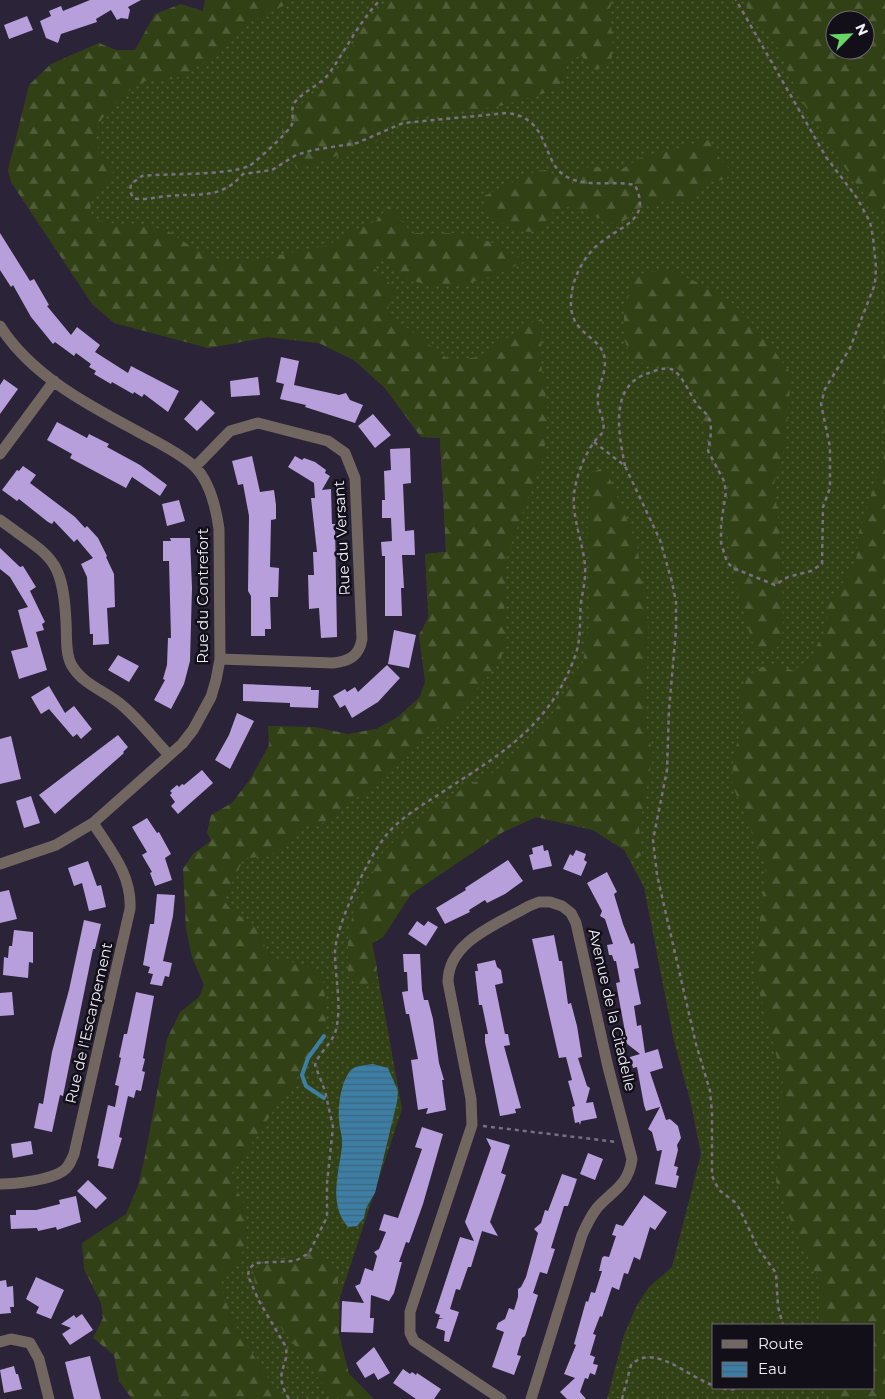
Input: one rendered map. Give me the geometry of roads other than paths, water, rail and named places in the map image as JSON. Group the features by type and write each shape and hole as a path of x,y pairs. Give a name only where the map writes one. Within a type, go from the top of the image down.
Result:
{"street":[{"name":"Rue du Contrefort","path":"0,326 17,349 54,381 94,409 166,447 194,467 206,482 217,512 219,529 220,659 216,680 194,730 169,755 92,823 56,845 0,864"},
{"path":"0,454 54,381"},
{"name":"Rue du Versant","path":"194,467 230,431 258,423 328,441 345,453 355,478 362,639 361,648 356,655 349,660 333,663 220,659"},
{"path":"0,520 46,554 59,572 65,595 67,651 74,668 86,682 124,706 169,755"},
{"name":"Rue de l'Escarpement","path":"0,1184 14,1184 55,1175 70,1164 74,1154 130,909 131,896 123,869 92,823"},
{"name":"Avenue de la Citadelle","path":"501,1399 421,1347 410,1333 410,1312 472,1125 471,1099 448,982 448,970 460,949 468,941 528,906 539,902 550,902 562,906 571,913 580,934 608,1067 632,1159 630,1173 623,1184 598,1208 582,1236 530,1399"},
{"path":"0,1342 11,1339 30,1343 39,1359 49,1399"}],"water":[{"path":"373,1064 388,1068 398,1091 397,1102 375,1193 366,1208 364,1218 357,1226 348,1227 338,1208 336,1188 342,1143 339,1122 340,1100 345,1080 351,1070 359,1066"}],"waterway":[{"path":"324,1036 308,1058 302,1075 306,1086 324,1098"}]}
